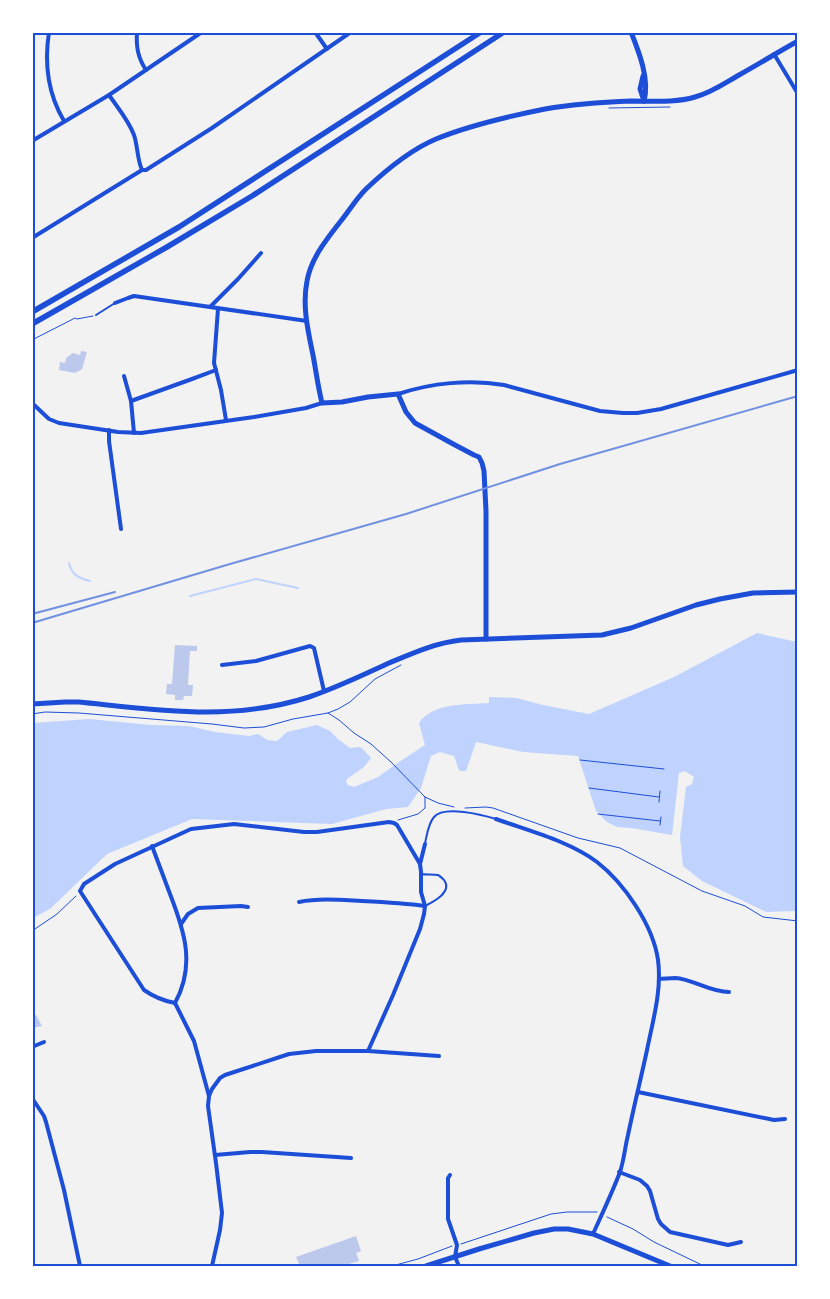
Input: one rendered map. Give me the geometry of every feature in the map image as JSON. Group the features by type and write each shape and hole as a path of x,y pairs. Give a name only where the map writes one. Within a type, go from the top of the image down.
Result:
{"main road":[{"path":"32,312 179,227 481,32"},
{"path":"32,324 252,196 504,32"}],"street":[{"path":"49,32 46,56 49,84 64,122"},
{"path":"137,32 140,60 146,70"},
{"path":"32,141 109,95 202,32"},
{"path":"315,32 327,49"},
{"path":"32,238 142,170 150,168 351,32"},
{"path":"631,32 640,53 644,73 646,88 644,101"},
{"path":"322,403 307,321 305,297 307,279 319,251 365,190 402,159 435,140 460,131 546,109 613,102 678,101 704,94 798,41"},
{"path":"774,54 798,94"},
{"path":"109,95 130,127 136,141 139,163 142,170"},
{"path":"210,308 261,253"},
{"path":"115,304 134,296 307,321"},
{"path":"218,309 214,361 226,420"},
{"path":"131,401 216,370"},
{"path":"32,402 46,416 59,423 134,433 153,432 262,416 322,403 398,394 444,384 492,382 600,411 622,414 661,409 798,370"},
{"path":"124,376 131,401 134,433"},
{"path":"398,394 406,412 415,423 455,446 474,454 482,463 486,512 486,639"},
{"path":"109,430 108,441 121,529"},
{"path":"32,704 79,702 198,713 226,713 253,710 281,705 324,691 440,643 486,639 602,635 631,628 696,605 720,599 753,593 798,592"},
{"path":"222,665 256,661 309,646 315,652 324,691"},
{"path":"496,819 561,843 596,862 627,893 639,912 657,955 659,980 656,1007 638,1092 619,1172 593,1234"},
{"path":"176,1003 161,999 144,990 80,891 84,884 115,864 191,829 234,824 317,832 391,822 397,825 420,864 422,874 421,892 425,906 420,929 368,1051"},
{"path":"420,864 425,844"},
{"path":"152,846 186,942 187,959 184,982 176,1003 194,1041 209,1096 208,1114 222,1213 212,1266"},
{"path":"299,902 346,900 425,906"},
{"path":"181,924 188,914 198,908 248,907"},
{"path":"659,980 675,978 718,992 729,992"},
{"path":"32,1048 44,1042"},
{"path":"209,1096 216,1083 225,1075 289,1054 331,1050 439,1056"},
{"path":"638,1092 774,1120 785,1119"},
{"path":"32,1098 46,1122 64,1190 80,1266"},
{"path":"215,1155 262,1152 351,1158"},
{"path":"619,1172 640,1180 647,1186 658,1219 670,1232 728,1245 741,1242"},
{"path":"450,1175 448,1178 448,1219 457,1245 455,1257 458,1266"},
{"path":"426,1266 546,1230 568,1229 593,1234 670,1266"}],"lane":[{"path":"96,315 115,304"},
{"path":"425,844 429,826 433,818 440,813 471,813 496,819"},
{"path":"422,874 438,875 445,881 447,886 440,897 425,906"}],"path":[{"path":"609,108 632,108"},
{"path":"32,340 74,318 96,315"},
{"path":"32,714 45,712 79,713 249,728 264,727 293,719 328,713 350,702 375,679 400,666 404,657"},
{"path":"328,713 371,744 424,796 438,803 457,807"},
{"path":"580,760 664,769"},
{"path":"589,788 659,796"},
{"path":"658,802 660,791"},
{"path":"391,822 418,814 425,808 424,796"},
{"path":"462,808 493,808 578,838 620,848 702,891 744,906 762,916 798,922"},
{"path":"598,814 660,821"},
{"path":"660,825 661,817"},
{"path":"32,931 57,914 80,891"},
{"path":"392,1266 432,1254"}],"water":[{"path":"757,633 797,642 797,911 766,912 702,881 683,866 680,837 686,787 692,784 694,777 685,771 679,773 672,835 617,827 607,822 596,811 578,756 523,752 476,742 466,771 460,771 454,756 440,752 431,756 421,788 408,807 386,809 332,824 192,819 107,854 50,909 33,918 33,723 89,719 151,725 189,726 215,732 249,736 257,734 267,740 277,741 287,732 317,725 330,731 350,748 362,748 371,758 364,767 347,779 348,785 354,787 378,777 425,745 419,723 433,711 451,706 489,703 489,697 516,698 589,714 674,677"}],"building":[{"path":"81,351 87,352 82,369 75,373 59,370 60,362 65,363 66,358 73,353 80,355"},
{"path":"175,645 197,646 197,651 190,651 188,685 193,685 192,696 184,696 183,700 175,700 175,695 166,694 167,684 172,684"},
{"path":"36,1015 42,1026 32,1028 32,1017"},
{"path":"356,1236 361,1251 356,1253 359,1261 342,1266 300,1266 296,1257"}],"waterway":[{"path":"69,563 76,575 90,581"},
{"path":"190,596 256,579 298,588"}],"railway":[{"path":"32,623 406,514 560,464 798,396"},
{"path":"32,614 115,592"}]}
